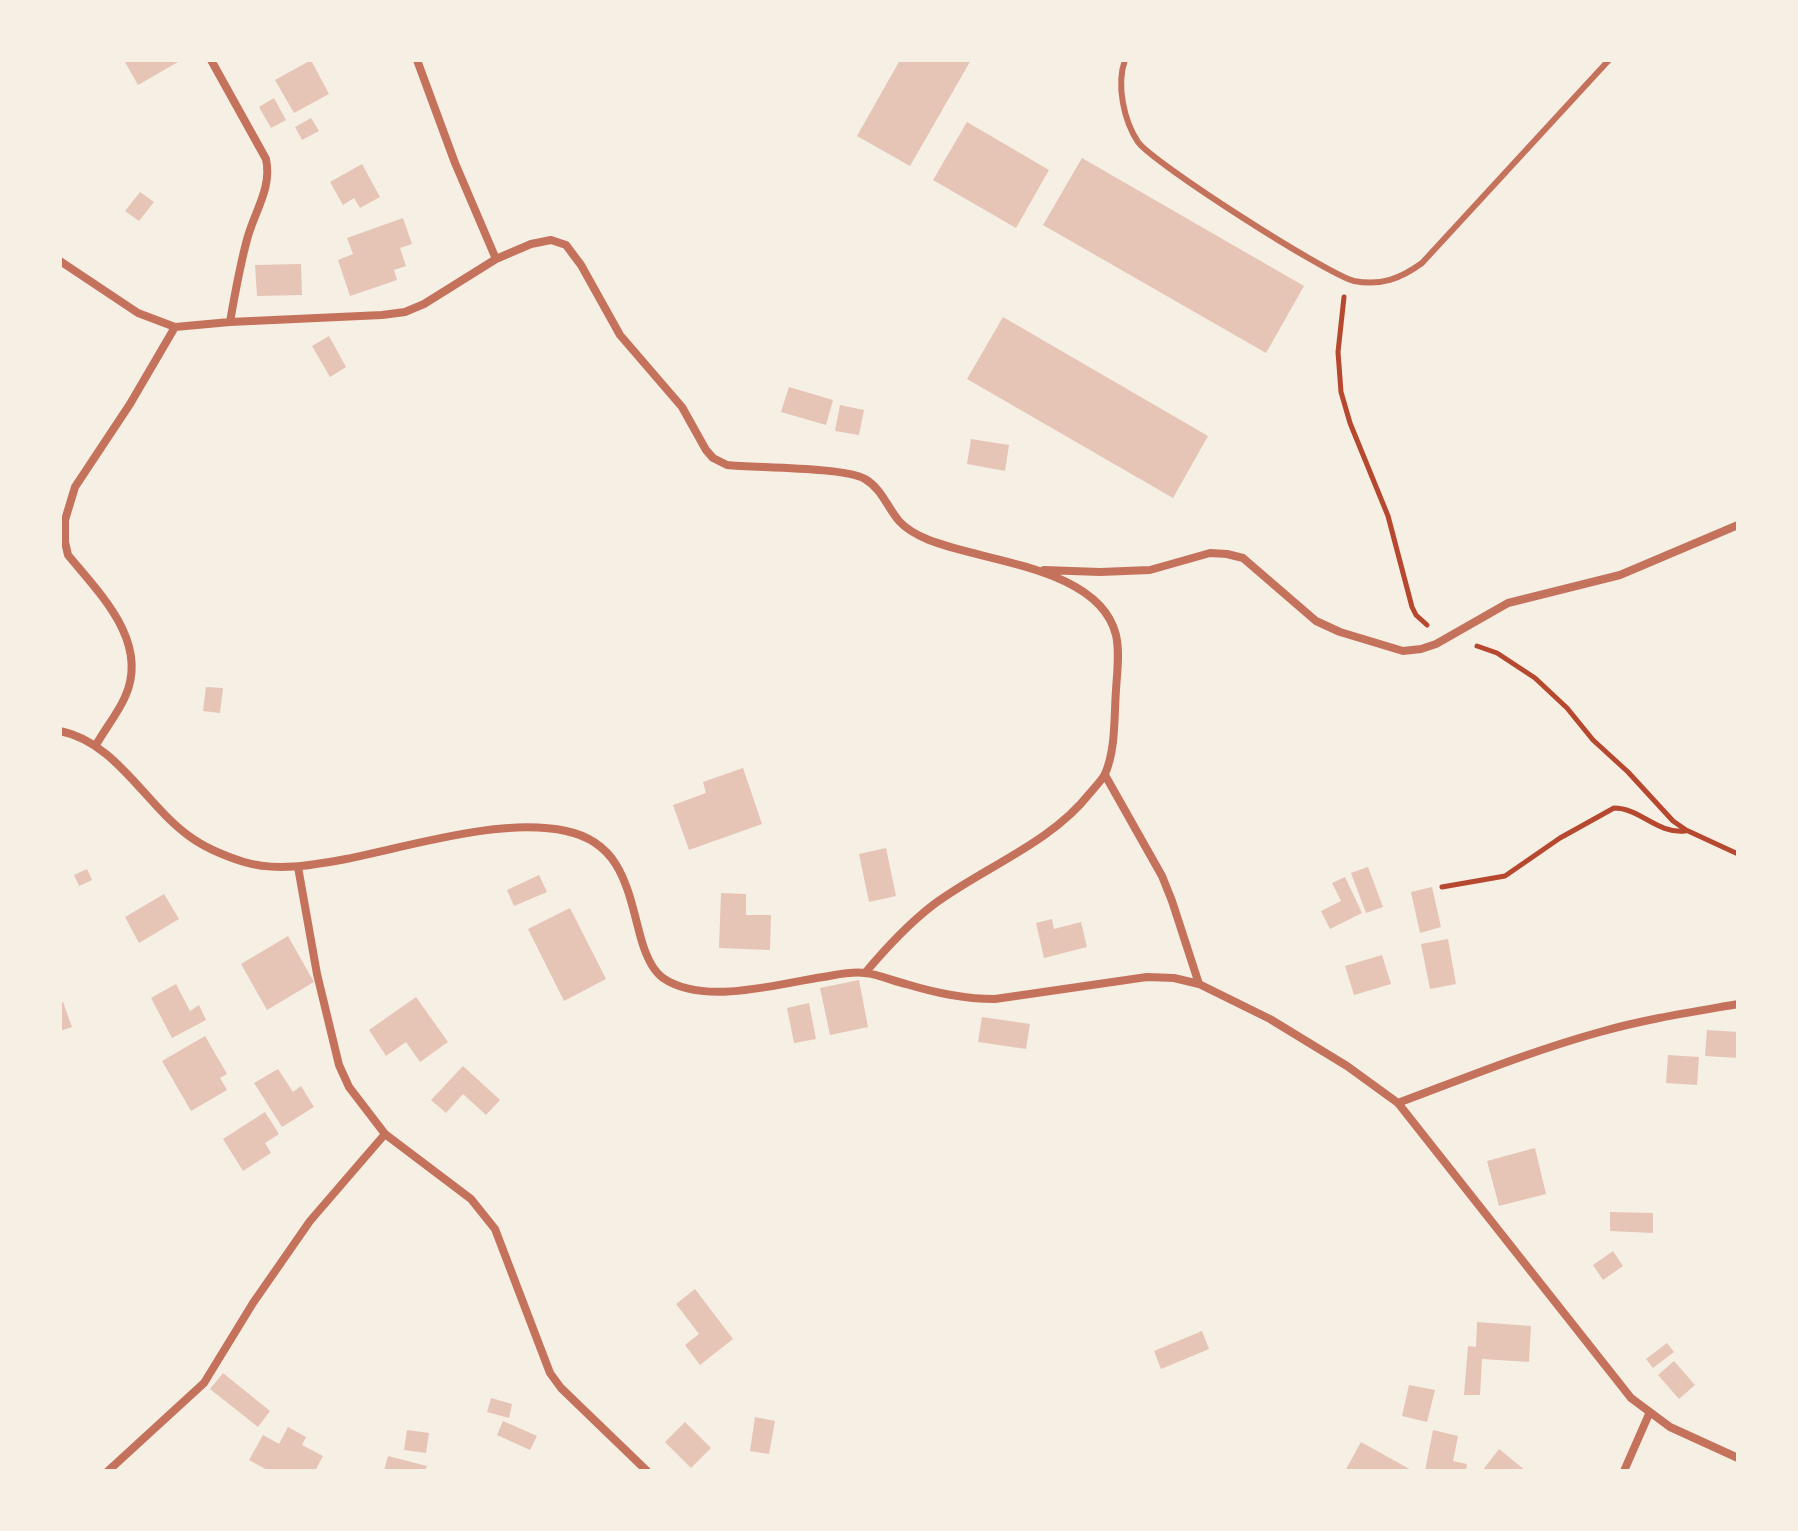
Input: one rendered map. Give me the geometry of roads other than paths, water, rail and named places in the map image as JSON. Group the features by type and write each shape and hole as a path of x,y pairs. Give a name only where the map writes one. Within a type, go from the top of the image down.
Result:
{"street":[{"path":"211,60 266,159 268,172 267,185 238,273 230,322"},
{"path":"417,60 455,163 496,259"},
{"path":"60,261 138,313 175,327 405,312 424,304 496,259 531,244 551,240 566,245 581,265 620,335 682,407 713,458 727,465 842,472 864,478 879,490 899,522 912,532 967,553 1035,570 1085,593 1105,613 1116,634 1118,655 1112,738 1105,775 1076,811 1039,838 936,902 905,927 865,973"},
{"path":"96,745 126,696 131,676 131,657 125,629 64,557 65,520 75,487 130,404 175,327"},
{"path":"1035,570 1150,570 1210,553 1227,554 1243,558 1316,621 1340,632 1403,651 1421,649 1508,603 1620,575 1738,525"},
{"path":"60,731 96,745 189,836 212,850 245,863 298,867 500,829 542,826 570,831 594,841 612,855 626,888 646,955 659,975 675,985 703,992 865,973 941,994 973,999 995,999 1147,977 1174,978 1199,984 1270,1019 1347,1066 1398,1103 1612,1377 1649,1414 1738,1458"},
{"path":"1105,775 1162,876 1199,984"},
{"path":"298,867 317,974 339,1065 349,1087 385,1134 485,1213 495,1229 550,1373 561,1388 647,1471"},
{"path":"1398,1103 1598,1032 1738,1004"},
{"path":"108,1471 204,1383 253,1303 310,1221 385,1134"},
{"path":"1624,1471 1649,1414"}],"lane":[{"path":"1125,60 1123,104 1129,125 1140,145 1204,191 1329,271 1346,279 1385,282 1403,277 1422,263 1609,60"}]}
